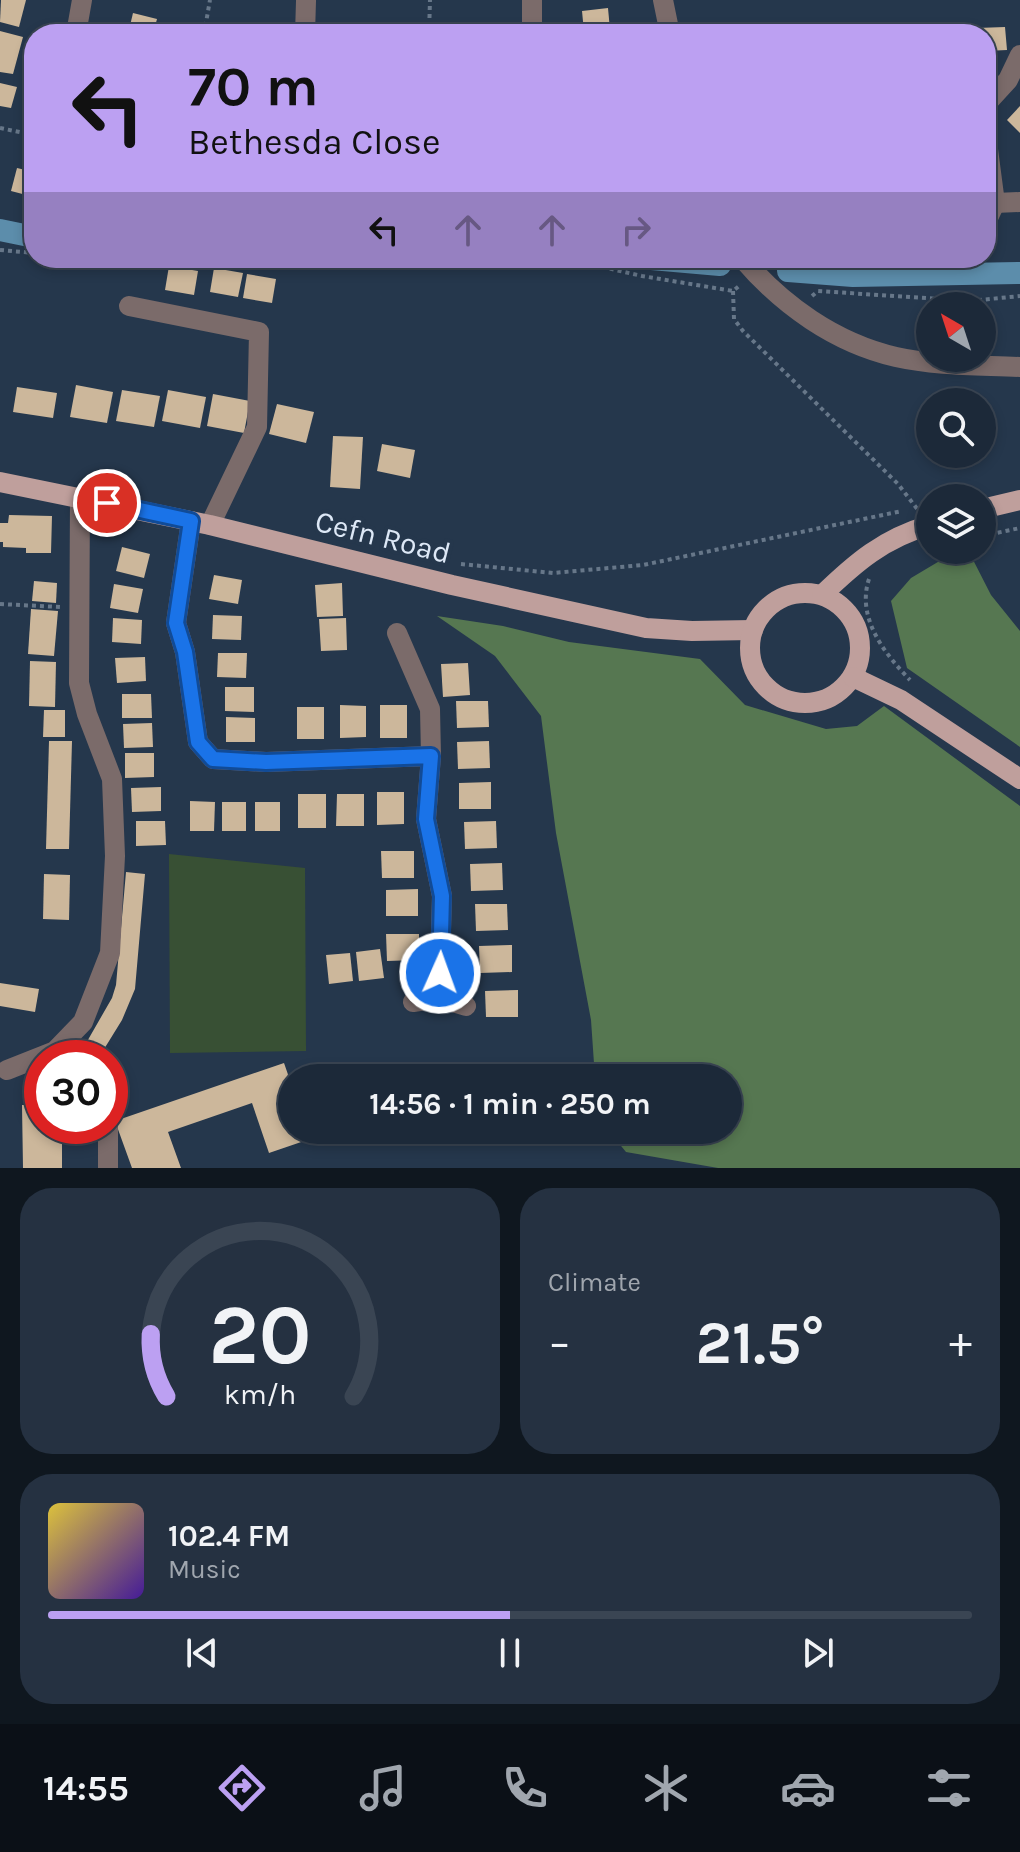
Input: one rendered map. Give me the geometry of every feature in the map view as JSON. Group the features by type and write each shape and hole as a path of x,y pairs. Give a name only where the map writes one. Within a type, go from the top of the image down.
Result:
{"main road":[{"name":"Cefn Road","path":"0,482 200,523 452,585 646,628 753,630"},
{"path":"996,506 1020,500"},
{"path":"822,595 861,558 916,526"},
{"path":"801,593 822,595 835,601 850,615 857,628 860,657 853,677 838,693 813,704 787,701 769,691 753,668 749,651 753,630 769,606 784,597 801,593"},
{"path":"853,677 901,700 1020,779"}],"street":[{"path":"78,24 82,0"},
{"path":"305,0 305,24"},
{"path":"532,0 532,24"},
{"path":"663,0 668,24"},
{"path":"996,93 1008,80 1020,55"},
{"path":"996,210 1020,202"},
{"path":"750,268 794,309 852,343 896,357 1020,367"},
{"path":"129,306 259,332 257,427 200,523 176,623 185,652 198,742 213,759 266,762 431,756"},
{"path":"73,1040 110,953 115,856 112,779 87,714 79,683 80,497"},
{"path":"397,633 430,709 431,756 426,819 442,896 439,998"},
{"path":"413,1002 439,998 466,1006"},
{"path":"2,1072 24,1066"},
{"path":"108,1144 108,1168"}],"path":[{"path":"206,24 210,0"},
{"path":"429,24 430,0"},
{"path":"0,128 24,133"},
{"path":"0,250 24,252"},
{"path":"733,291 734,319 743,331 898,484 916,507"},
{"path":"447,563 553,573 643,565 916,520"},
{"path":"996,533 1020,528"},
{"path":"872,569 866,588 865,610 885,654 913,683"},
{"path":"0,604 79,607"}],"green space":[{"path":"934,564 975,564 991,595 1020,631 1020,747 907,668 891,601 911,578"},
{"path":"437,616 503,626 569,642 700,659 745,705 826,729 857,726 884,706 1020,806 1020,1168 718,1168 626,1152 619,1144 742,1144 742,1064 594,1064 591,1020 556,833 541,716 495,656"},
{"path":"169,854 305,868 306,1051 170,1053"}],"building":[{"path":"1,0 26,0 19,27 0,22"},
{"path":"608,8 609,24 583,24 582,11"},
{"path":"133,13 157,19 156,24 130,24"},
{"path":"996,27 1005,27 1007,50 996,51"},
{"path":"0,31 23,37 13,74 0,72"},
{"path":"0,83 17,87 11,108 0,106"},
{"path":"1020,106 1020,133 1007,120"},
{"path":"17,168 24,170 24,194 11,191"},
{"path":"169,268 198,271 194,295 165,290"},
{"path":"214,268 243,273 238,297 210,292"},
{"path":"247,274 276,279 272,303 243,298"},
{"path":"76,385 113,392 107,423 70,417"},
{"path":"17,387 57,393 53,418 13,412"},
{"path":"122,390 160,396 154,427 116,421"},
{"path":"168,390 206,397 200,428 162,421"},
{"path":"213,394 250,401 244,433 207,426"},
{"path":"277,404 314,412 306,443 269,434"},
{"path":"333,436 363,437 360,489 330,487"},
{"path":"382,444 415,450 410,478 377,471"},
{"path":"9,515 52,516 51,553 26,553 26,548 3,547 0,523 8,523"},
{"path":"122,547 150,554 144,578 116,571"},
{"path":"214,575 242,580 238,604 209,599"},
{"path":"34,581 57,583 56,603 32,601"},
{"path":"342,583 343,616 317,617 315,585"},
{"path":"114,584 143,589 138,613 110,608"},
{"path":"31,609 58,611 54,656 28,654"},
{"path":"213,615 242,616 241,640 212,639"},
{"path":"113,618 142,620 141,644 112,642"},
{"path":"346,618 347,650 321,651 319,619"},
{"path":"218,653 247,653 246,678 217,677"},
{"path":"145,657 146,681 117,683 115,658"},
{"path":"30,661 56,662 55,707 29,706"},
{"path":"468,663 470,695 443,697 441,664"},
{"path":"225,687 254,687 254,712 225,711"},
{"path":"122,694 151,694 152,718 122,718"},
{"path":"456,701 488,701 489,727 457,728"},
{"path":"340,705 366,706 366,737 340,738"},
{"path":"380,705 407,705 407,738 380,738"},
{"path":"297,707 324,707 324,739 297,739"},
{"path":"44,710 65,710 65,737 43,737"},
{"path":"226,717 255,718 255,742 226,742"},
{"path":"152,723 153,747 124,748 123,724"},
{"path":"49,741 72,741 69,849 46,849"},
{"path":"489,741 490,768 458,769 457,742"},
{"path":"125,753 154,753 154,777 125,778"},
{"path":"491,782 491,809 459,809 459,783"},
{"path":"161,787 161,811 132,812 131,788"},
{"path":"377,792 404,792 404,824 377,825"},
{"path":"298,794 326,794 326,828 298,828"},
{"path":"337,794 364,794 364,826 336,826"},
{"path":"190,801 215,802 214,831 190,831"},
{"path":"222,802 246,802 246,831 222,831"},
{"path":"255,802 280,802 280,831 255,831"},
{"path":"136,821 165,821 166,845 136,846"},
{"path":"496,821 497,848 465,849 464,822"},
{"path":"381,851 414,851 414,878 382,878"},
{"path":"502,863 503,890 471,891 470,864"},
{"path":"126,872 145,874 135,989 110,1040 88,1040 116,985"},
{"path":"44,874 70,875 69,920 43,919"},
{"path":"418,889 418,916 386,916 386,890"},
{"path":"475,904 507,904 508,930 476,931"},
{"path":"386,934 419,934 419,960 387,961"},
{"path":"512,945 512,972 480,973 479,946"},
{"path":"380,949 384,978 359,981 356,952"},
{"path":"350,953 353,981 329,984 326,955"},
{"path":"0,983 39,989 35,1012 0,1006"},
{"path":"518,990 518,1017 486,1017 485,991"},
{"path":"278,1065 278,1144 295,1144 269,1153 252,1103 168,1132 181,1168 132,1168 123,1144 128,1144 128,1117"},
{"path":"24,1105 24,1144 62,1144 62,1168 23,1168"}],"waterway":[{"path":"0,230 24,235"},
{"path":"788,271 853,276 1020,273"}],"route":[{"path":"107,503 191,521 176,623 185,652 198,742 213,759 266,762 431,756 426,819 442,896 440,973"}]}
